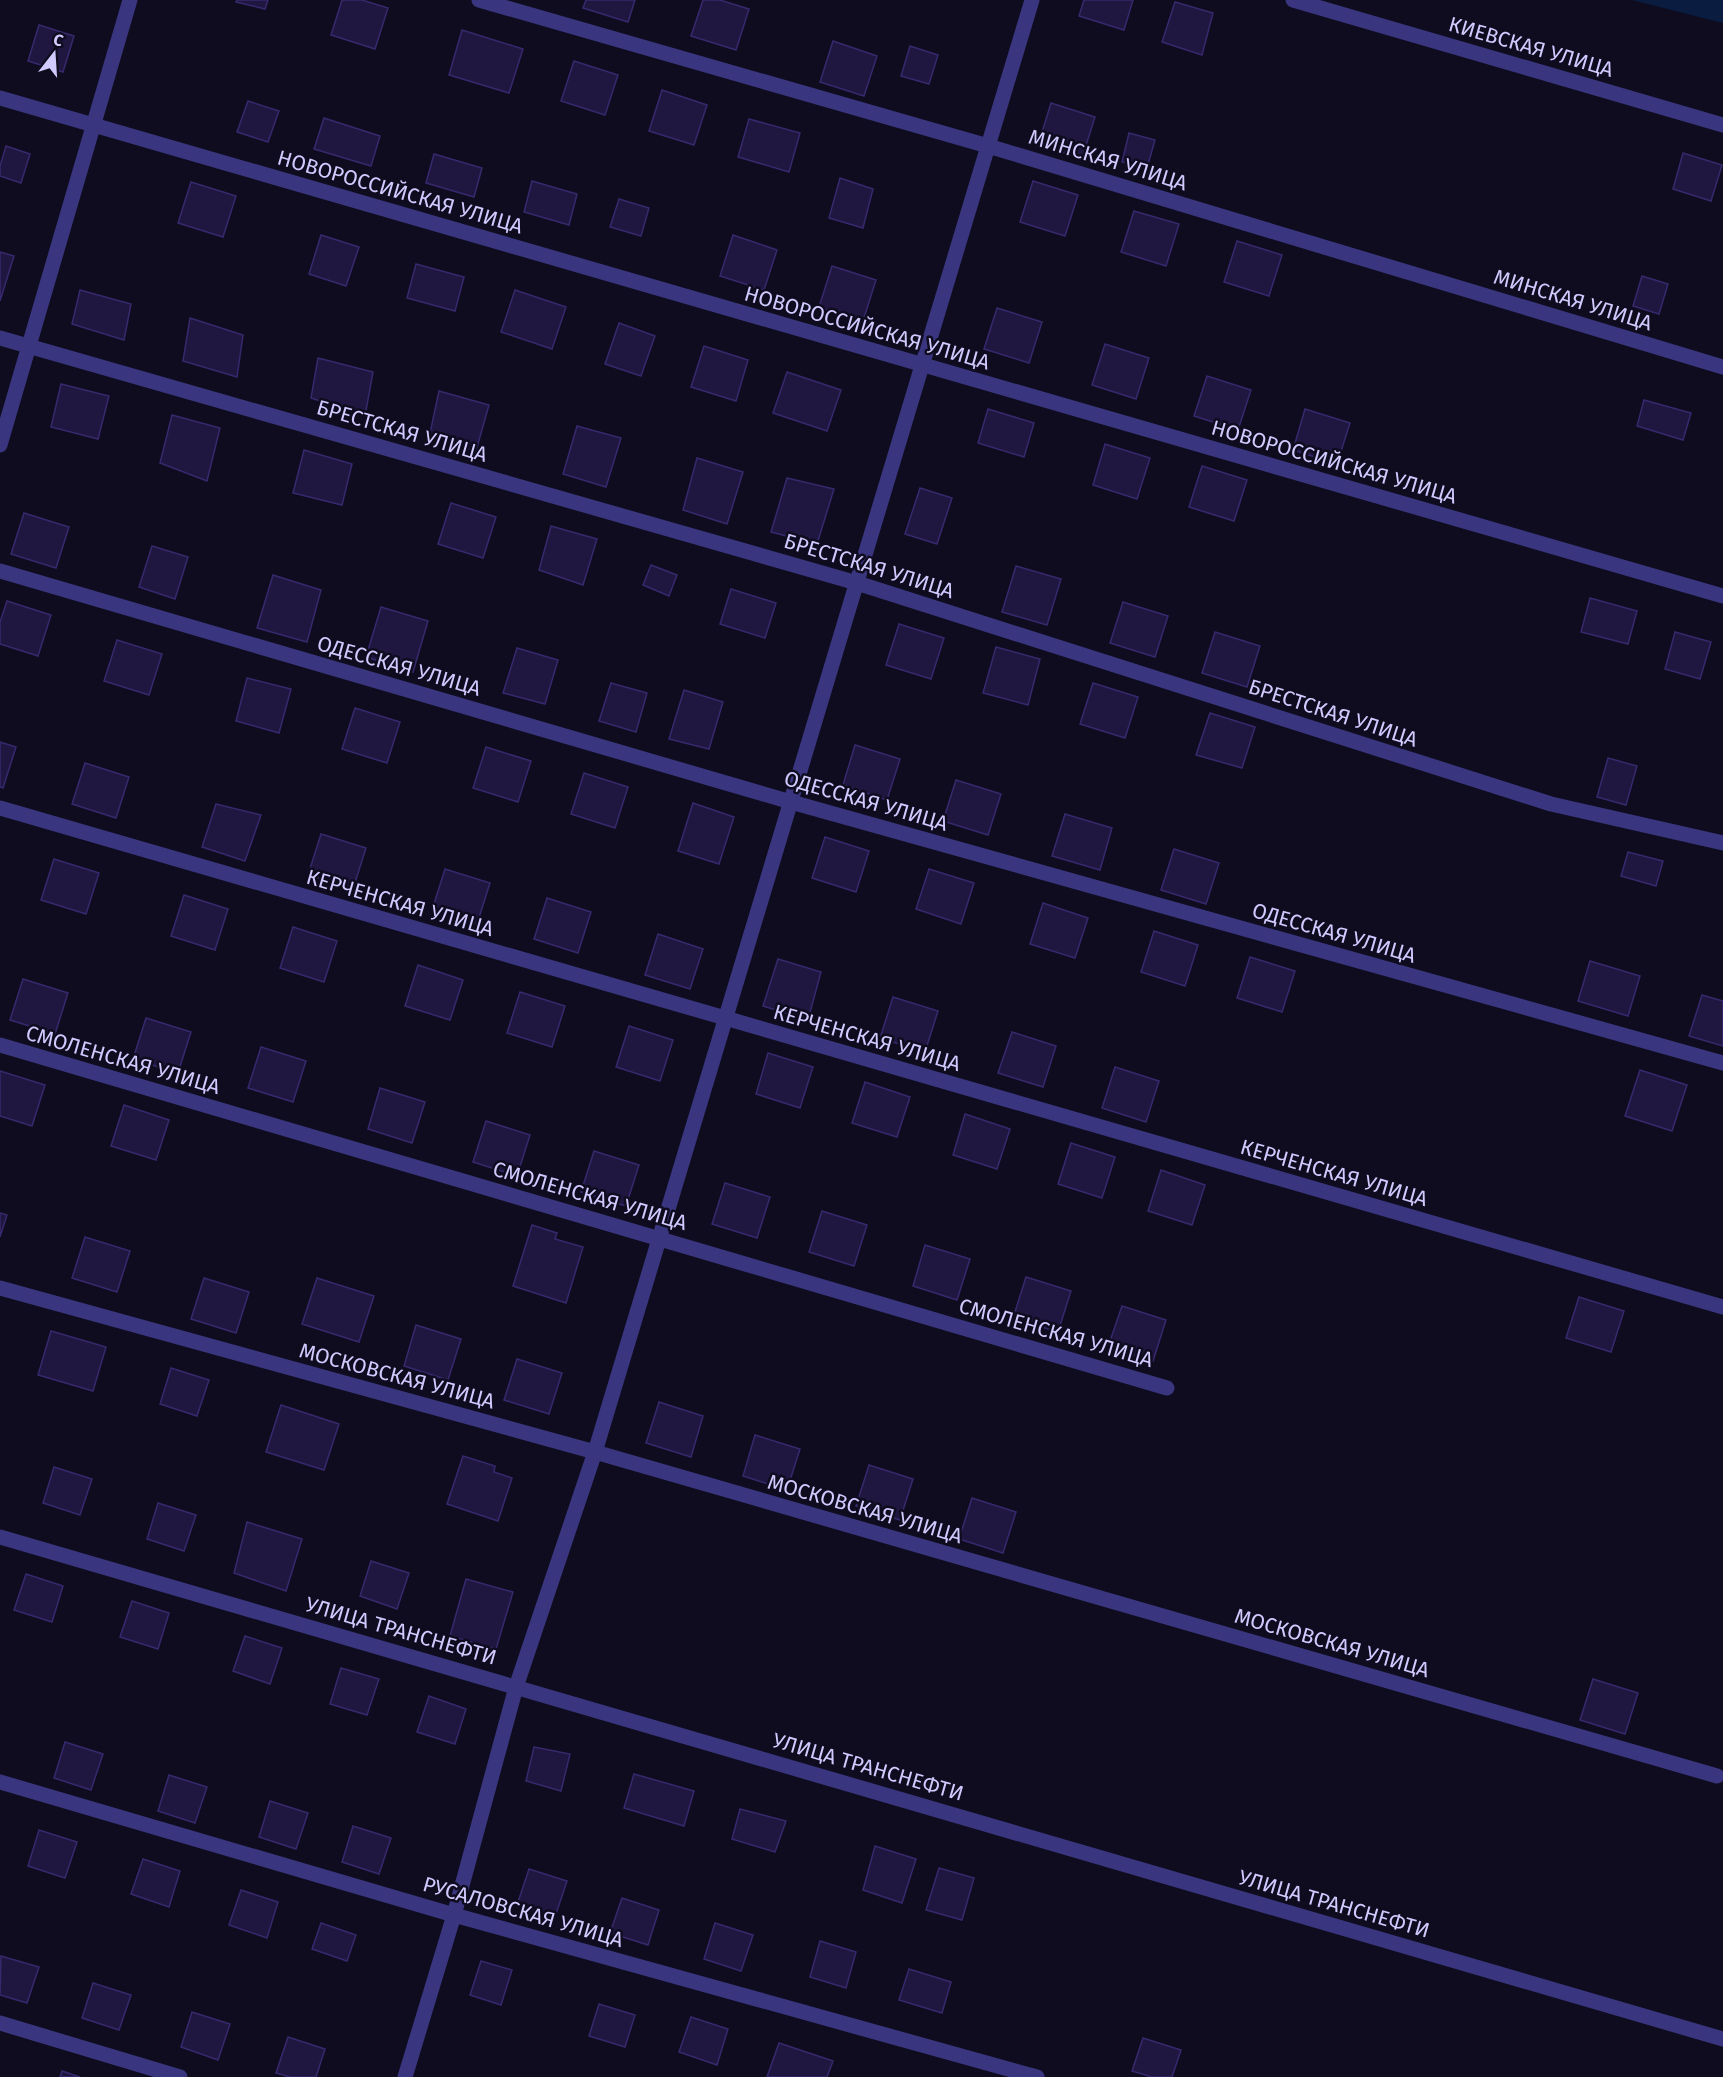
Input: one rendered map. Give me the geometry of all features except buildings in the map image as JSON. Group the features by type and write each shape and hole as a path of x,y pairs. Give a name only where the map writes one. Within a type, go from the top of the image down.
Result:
{"street":[{"path":"0,445 130,0"},
{"name":"МИНСКАЯ УЛИЦА","path":"479,0 988,146 1723,368"},
{"path":"405,2077 454,1915 516,1687 595,1452 1032,0"},
{"name":"КИЕВСКАЯ УЛИЦА","path":"1293,0 1723,125"},
{"name":"НОВОРОССИЙСКАЯ УЛИЦА","path":"0,98 1723,596"},
{"name":"БРЕСТСКАЯ УЛИЦА","path":"0,338 856,583 1551,804 1723,843"},
{"name":"ОДЕССКАЯ УЛИЦА","path":"0,571 791,802 1723,1063"},
{"name":"КЕРЧЕНСКАЯ УЛИЦА","path":"0,808 1723,1307"},
{"name":"СМОЛЕНСКАЯ УЛИЦА","path":"0,1045 1167,1388"},
{"name":"МОСКОВСКАЯ УЛИЦА","path":"0,1288 595,1452 1717,1776"},
{"name":"УЛИЦА ТРАНСНЕФТИ","path":"0,1537 1723,2039"},
{"name":"РУСАЛОВСКАЯ УЛИЦА","path":"0,1782 454,1915 1037,2077"},
{"path":"0,2024 180,2077"}],"water":[{"path":"1632,0 1723,0 1723,23"}]}
